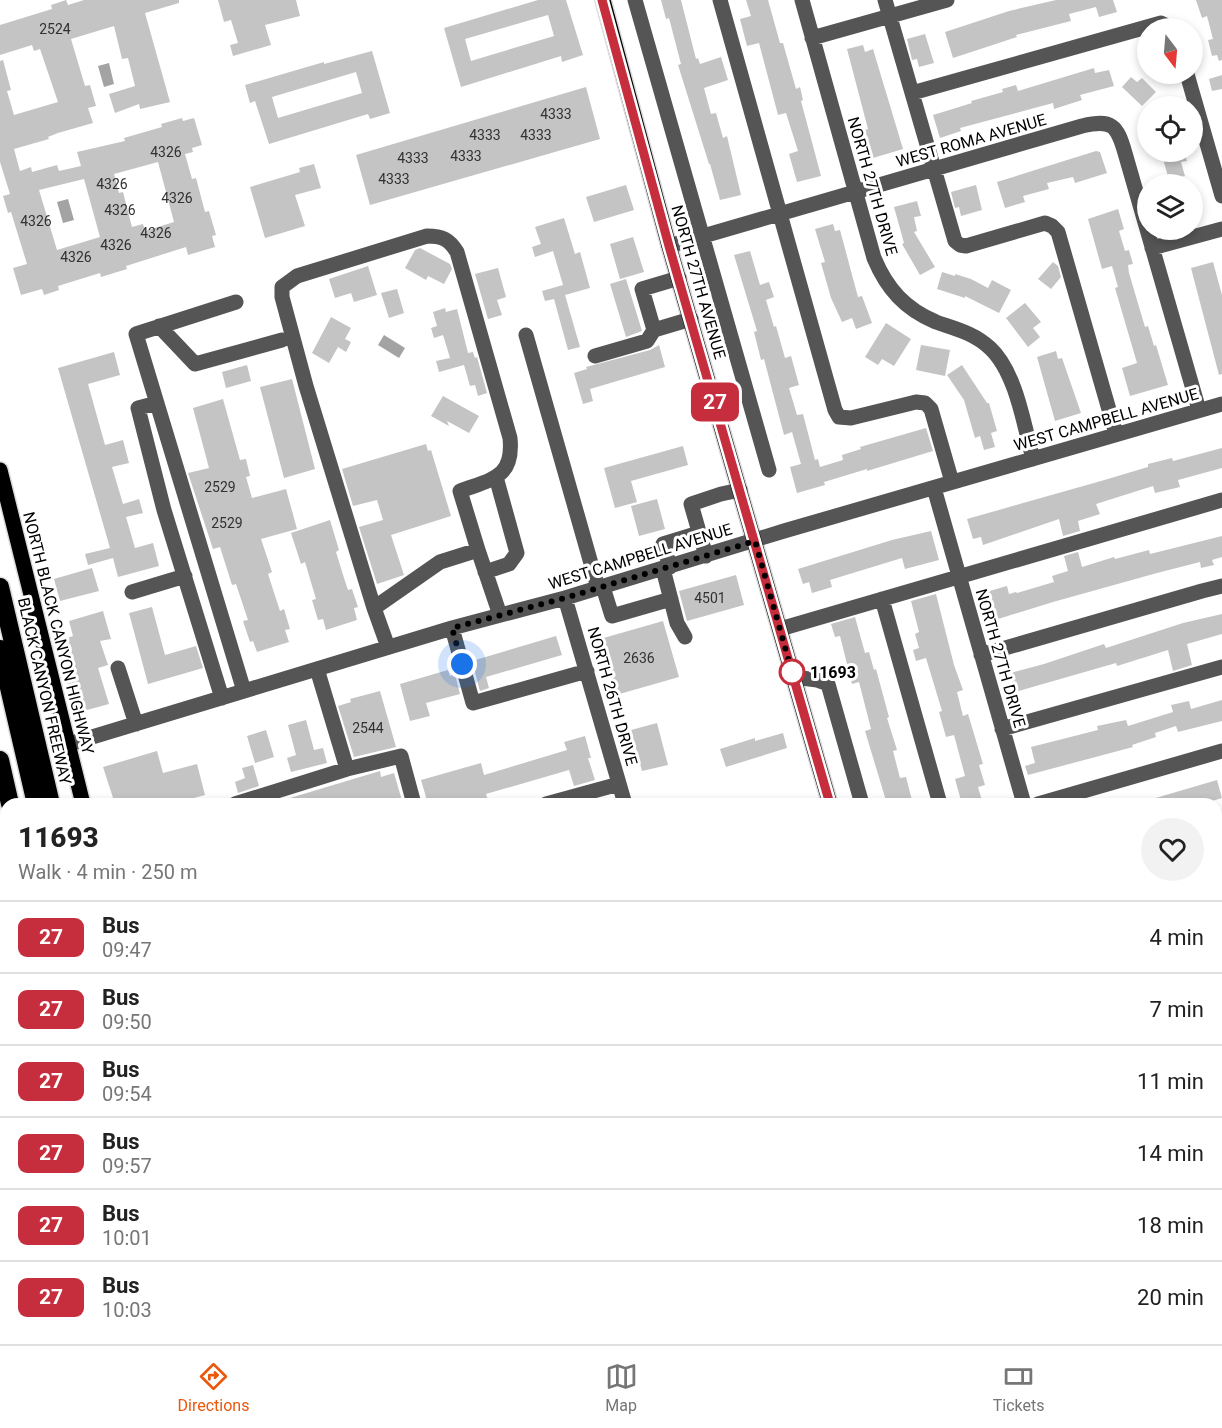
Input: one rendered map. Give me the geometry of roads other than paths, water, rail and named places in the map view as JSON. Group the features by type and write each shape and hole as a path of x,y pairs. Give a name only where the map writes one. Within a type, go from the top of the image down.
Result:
{"highway":[{"name":"BLACK CANYON FREEWAY","path":"0,587 50,798"},
{"path":"0,649 35,798"},
{"path":"0,701 23,798"},
{"path":"0,760 9,798"}],"main road":[{"name":"NORTH 27TH AVENUE","path":"603,0 669,246 828,798"},
{"name":"NORTH BLACK CANYON HIGHWAY","path":"0,470 82,798"}],"street":[{"name":"NORTH 27TH AVENUE","path":"635,0 769,470"},
{"path":"720,0 835,410 839,417 851,418 916,402 925,403 931,409 952,482"},
{"name":"NORTH 27TH DRIVE","path":"802,0 874,258 890,288 902,303 917,313 960,329 979,339 991,349 1011,380 1033,459"},
{"path":"885,0 954,241 966,246 1045,224 1052,226 1058,232 1116,434"},
{"path":"812,38 947,0"},
{"path":"912,93 1137,30"},
{"path":"1191,84 1222,196"},
{"name":"WEST ROMA AVENUE","path":"669,246 1098,122 1110,124 1122,141 1152,248"},
{"path":"1199,411 1152,248 1222,229"},
{"path":"388,647 306,386 282,297 282,287 297,276 427,236 447,239 458,252 510,438 512,451 505,471 496,477 460,491 500,615"},
{"path":"654,330 642,289 679,278"},
{"path":"236,302 136,334 244,691"},
{"path":"595,356 647,341 654,330 691,320"},
{"path":"159,326 195,364 282,340"},
{"path":"526,335 600,587 612,616 671,599"},
{"path":"157,403 138,408 164,510 222,698"},
{"name":"WEST CAMPBELL AVENUE","path":"69,744 452,628 565,598 1222,404"},
{"path":"485,572 509,564 517,554 496,477"},
{"name":"NORTH 27TH DRIVE","path":"934,488 1022,798"},
{"path":"706,556 692,504 740,490"},
{"path":"780,629 1222,500"},
{"path":"164,510 187,502"},
{"path":"685,637 677,624 671,599 663,544 699,533"},
{"path":"177,550 199,543"},
{"path":"374,608 440,562 478,550"},
{"path":"132,592 185,576"},
{"path":"981,655 1222,586"},
{"name":"NORTH 26TH DRIVE","path":"565,598 623,798"},
{"path":"882,599 938,798"},
{"path":"452,628 473,703 587,670"},
{"path":"1002,729 1222,667"},
{"path":"118,668 136,724"},
{"path":"317,669 347,769"},
{"path":"794,676 828,684 860,798"},
{"path":"1059,798 1222,751"},
{"path":"254,798 347,769 401,756 412,798"},
{"path":"568,798 619,784"}],"place":[{"name":"11693","path":"792,672"}]}
